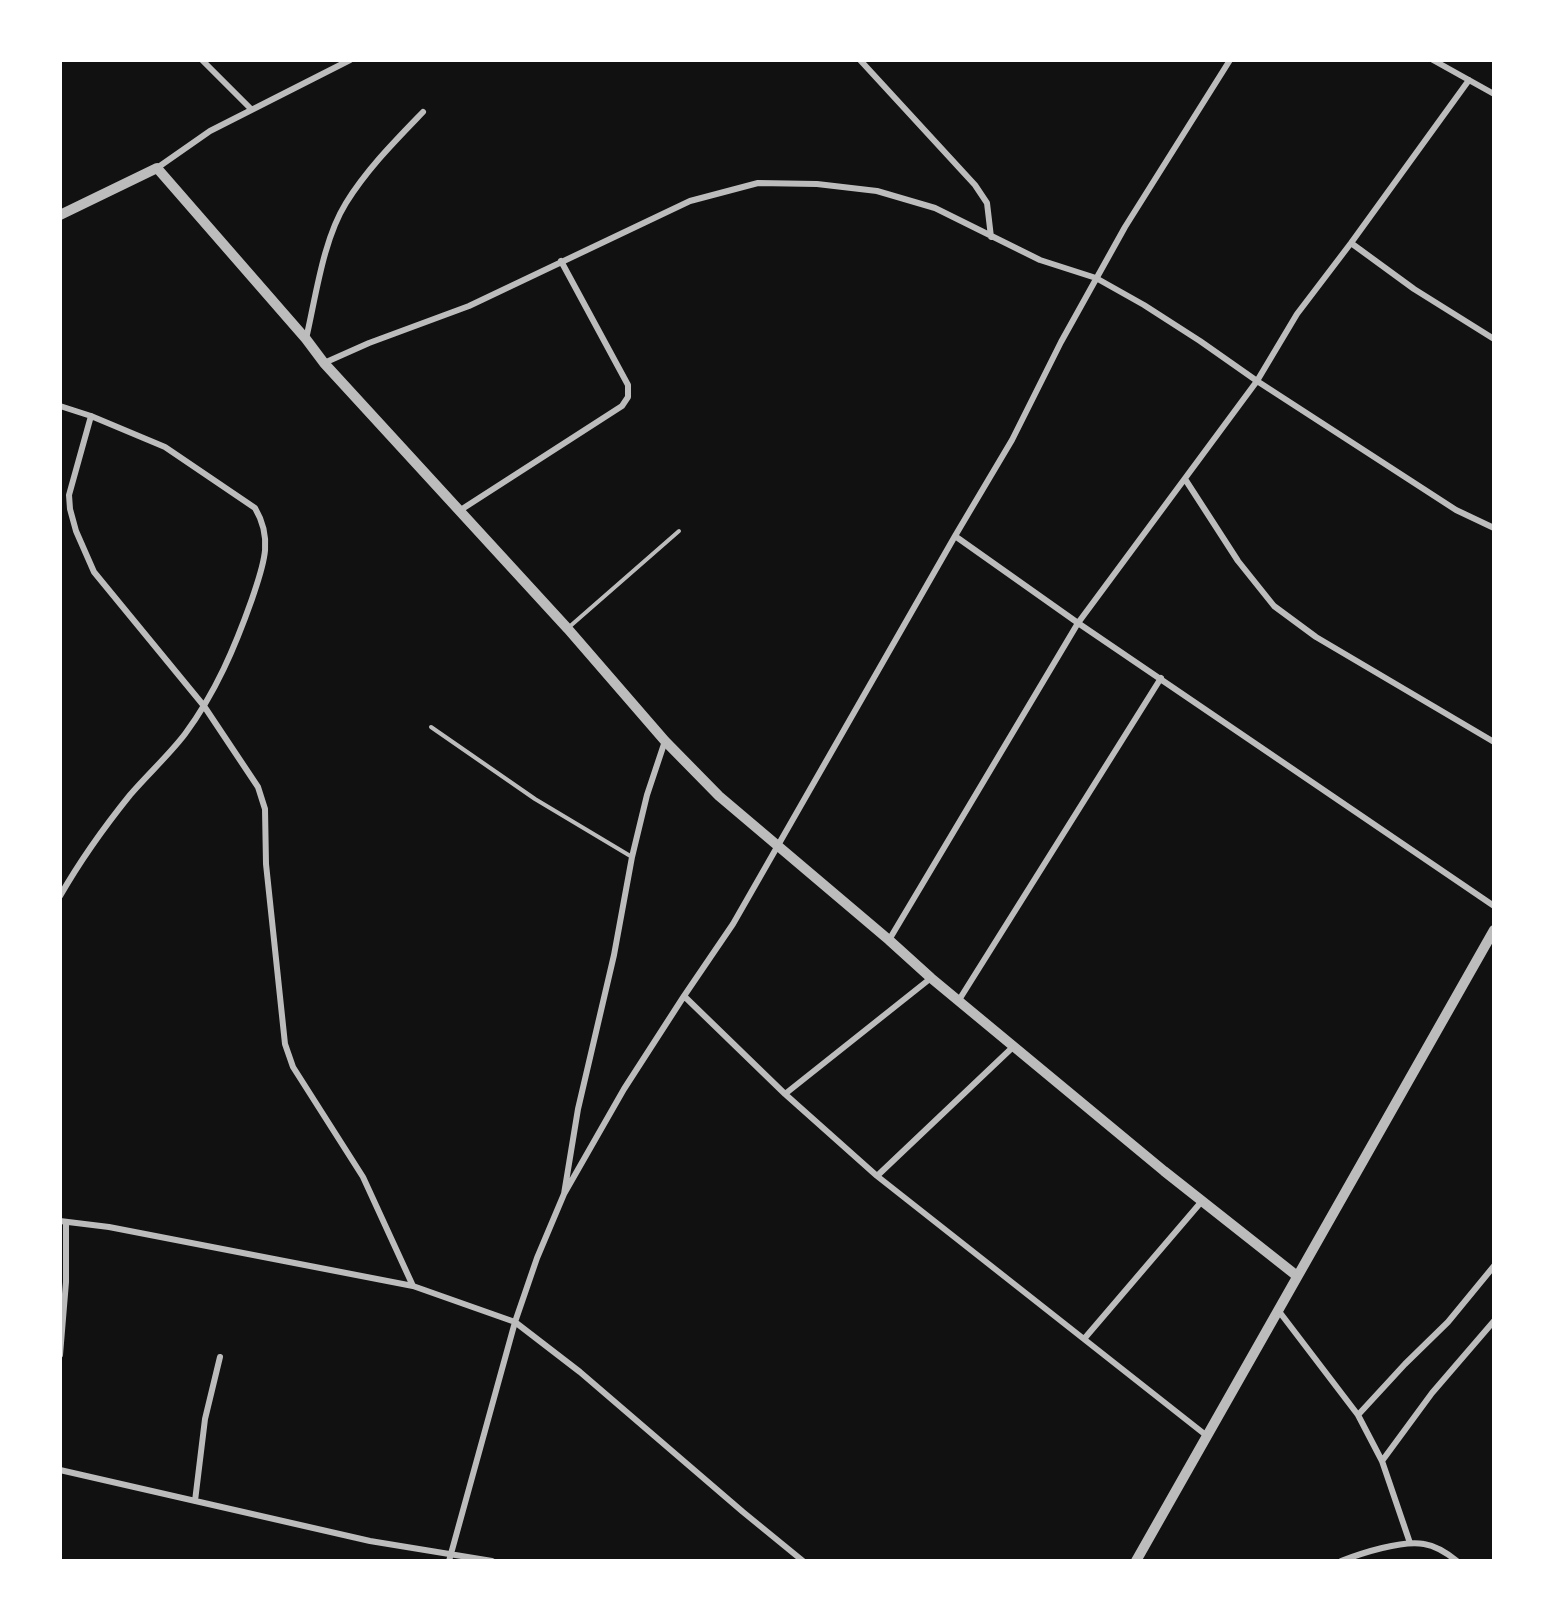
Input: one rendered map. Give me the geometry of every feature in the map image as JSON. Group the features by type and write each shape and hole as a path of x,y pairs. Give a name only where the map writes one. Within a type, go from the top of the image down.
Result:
{"street":[{"path":"201,60 251,110"},
{"path":"60,215 157,168 210,131 350,60"},
{"path":"860,60 975,185 987,203 992,237"},
{"path":"448,1561 515,1322 537,1258 564,1194 624,1089 733,924 1012,440 1125,227 1230,60"},
{"path":"1434,60 1494,94"},
{"path":"889,940 1078,622 1257,381 1297,315 1352,243 1469,80"},
{"path":"306,339 329,241 345,204 377,160 423,112"},
{"path":"157,168 306,339 324,363 568,628 664,741 719,796 931,978 1202,1201 1297,1276"},
{"path":"324,363 369,343 469,306 690,201 758,183 817,184 877,191 934,208 1040,260 1096,278 1144,304 1257,381 1456,510 1494,528"},
{"path":"1352,243 1414,289 1494,339"},
{"path":"459,512 622,406 628,397 628,385 561,261"},
{"path":"60,406 91,416 165,447 255,508 263,521 266,539 264,564 239,635 217,686 185,735 130,795 72,875 60,896"},
{"path":"91,416 69,495 76,531 94,572 204,706 258,788 265,809 266,864 285,1044 293,1066 363,1177 413,1286"},
{"path":"1185,479 1238,561 1274,606 1316,637 1494,742"},
{"path":"955,536 1494,906"},
{"path":"958,1000 1161,678"},
{"path":"564,1194 578,1110 614,955 632,857 647,795 664,741"},
{"path":"1136,1561 1494,930"},
{"path":"785,1094 931,978"},
{"path":"684,996 785,1094 877,1176 1207,1436"},
{"path":"877,1176 1014,1046"},
{"path":"1084,1339 1202,1201"},
{"path":"60,1355 66,1282 63,1222 109,1227 413,1286 515,1322 580,1372 803,1561"},
{"path":"1358,1415 1404,1364 1448,1322 1494,1266"},
{"path":"1278,1310 1358,1415 1382,1461 1410,1543"},
{"path":"1382,1461 1432,1394 1494,1321"},
{"path":"195,1501 205,1419 220,1357"},
{"path":"60,1470 370,1541 492,1561"},
{"path":"1341,1561 1362,1553 1410,1543 1425,1544 1445,1551 1458,1561"},
{"path":"1362,1553 1365,1561"}],"lane":[{"path":"568,628 679,531"},
{"path":"431,727 535,799 632,857"}]}
